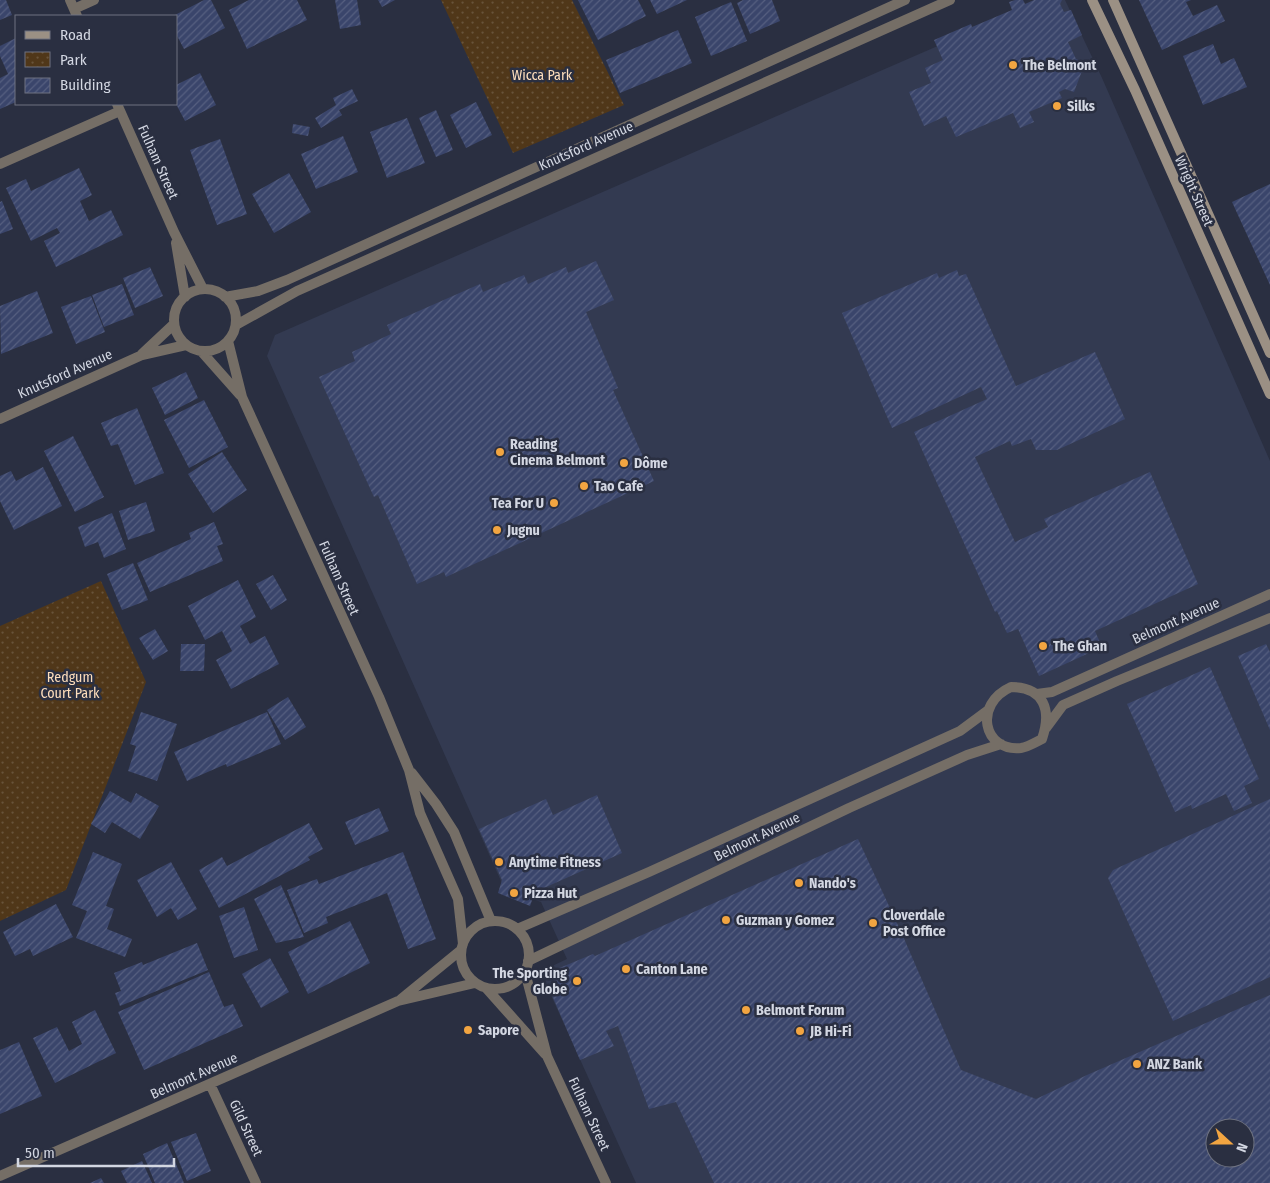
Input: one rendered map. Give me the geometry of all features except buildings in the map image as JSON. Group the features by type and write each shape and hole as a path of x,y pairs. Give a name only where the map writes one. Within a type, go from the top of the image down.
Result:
{"street":[{"path":"73,8 94,0"},
{"name":"Knutsford Avenue","path":"225,296 258,291 287,280 905,0"},
{"name":"Knutsford Avenue","path":"236,325 297,290 950,0"},
{"name":"Wright Street","path":"1092,0 1135,90 1270,394"},
{"name":"Wright Street","path":"1113,0 1270,353"},
{"path":"0,164 119,107"},
{"name":"Fulham Street","path":"119,107 174,232 203,289"},
{"name":"Fulham Street","path":"174,232 185,297"},
{"path":"186,345 180,339 174,324 174,314 178,305 194,291 211,290 225,296 232,304 236,325 228,341 220,347 211,351 201,351"},
{"name":"Knutsford Avenue","path":"142,355 174,324"},
{"name":"Fulham Street","path":"228,341 242,397 378,697 409,770 420,813 458,899 462,947"},
{"name":"Knutsford Avenue","path":"0,419 142,355 186,345"},
{"name":"Fulham Street","path":"186,345 201,351 242,397"},
{"name":"Belmont Avenue","path":"517,929 649,872 960,731 987,711 1000,692 1010,687 1021,687 1037,694 1052,692 1270,594"},
{"name":"Belmont Avenue","path":"528,961 849,808 967,755 1001,744 1012,748 1023,748 1042,738 1046,728 1063,705 1116,681 1270,618"},
{"path":"1037,694 1044,705 1047,716 1046,728"},
{"path":"987,711 988,730 993,738 1001,744"},
{"name":"Fulham Street","path":"409,770 436,804 454,832 491,921"},
{"path":"462,947 461,960 464,968 469,977 476,983 486,988 497,989 508,987 518,981 528,961 528,949 524,938 517,929 500,922 491,921"},
{"name":"Belmont Avenue","path":"398,1002 462,947 474,929 491,921"},
{"name":"Fulham Street","path":"524,972 547,1056 606,1183"},
{"name":"Belmont Avenue","path":"0,1176 398,1002 476,983"},
{"name":"Fulham Street","path":"486,988 547,1056"},
{"name":"Gild Street","path":"210,1084 256,1183"}],"shaded area":[{"path":"1043,0 1065,0 1102,78 1270,461 1270,1183 636,1183 545,982 550,967 567,959 541,902 505,890 267,356 275,335"}],"green space":[{"name":"Wicca Park","path":"441,0 572,0 624,105 513,153"},
{"name":"Redgum Court Park","path":"101,581 146,682 66,890 0,921 0,626"}],"place":[{"name":"The Belmont","path":"1013,65"},
{"name":"Silks","path":"1057,106"},
{"name":"Reading Cinema Belmont","path":"500,452"},
{"name":"Dôme","path":"624,463"},
{"name":"Tao Cafe","path":"584,486"},
{"name":"Tea For U","path":"554,503"},
{"name":"Jugnu","path":"497,530"},
{"name":"The Ghan","path":"1043,646"},
{"name":"Anytime Fitness","path":"499,862"},
{"name":"Nando's","path":"799,883"},
{"name":"Pizza Hut","path":"514,893"},
{"name":"Guzman y Gomez","path":"726,920"},
{"name":"Cloverdale Post Office","path":"873,923"},
{"name":"Canton Lane","path":"626,969"},
{"name":"The Sporting Globe","path":"577,981"},
{"name":"Belmont Forum","path":"746,1010"},
{"name":"Sapore","path":"468,1030"},
{"name":"JB Hi-Fi","path":"800,1031"},
{"name":"ANZ Bank","path":"1137,1064"}]}
